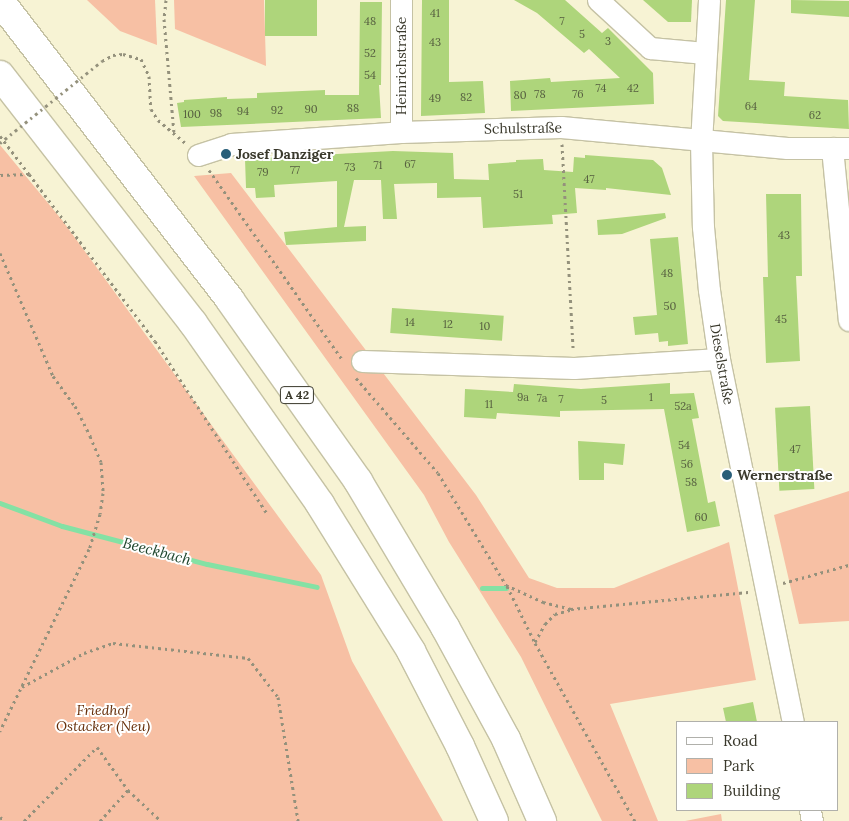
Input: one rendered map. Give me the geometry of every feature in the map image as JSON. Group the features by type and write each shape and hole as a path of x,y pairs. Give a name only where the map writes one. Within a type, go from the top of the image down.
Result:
{"highway":[{"name":"A 42","path":"0,1 230,300 358,481 445,627 506,739 542,821"},
{"path":"0,75 193,323 320,504 410,651 460,746 494,821"}],"street":[{"name":"Heinrichstraße","path":"401,0 401,132"},
{"path":"598,0 650,48 705,53"},
{"name":"Dieselstraße","path":"709,0 700,142 703,227 709,290 719,360 768,588 793,721"},
{"name":"Schulstraße","path":"198,155 231,144 401,132 561,127 700,142 787,148 840,148"},
{"path":"840,148 849,320"},
{"path":"353,367 574,368 719,360"}],"path":[{"path":"166,0 164,19 174,134"},
{"path":"0,143 102,61 113,55 124,54 141,59 149,76 151,109 158,120 198,155 353,367 438,473 506,585 535,643 635,821"},
{"path":"561,127 574,368"},
{"path":"0,136 155,341 266,512"},
{"path":"0,175 29,174"},
{"path":"0,253 53,376 75,406 101,462 103,493 92,540 0,731"},
{"path":"535,643 545,624 555,614 571,609 736,595 849,565"},
{"path":"506,585 543,602 571,609"},
{"path":"21,688 84,653 113,643 248,658 278,697 298,821"},
{"path":"24,821 97,747 128,790 161,821"},
{"path":"100,821 128,790"},
{"path":"0,816 6,821"}],"green space":[{"path":"87,0 155,0 157,45 120,31"},
{"path":"174,0 264,0 266,66 175,29"},
{"name":"Friedhof Ostacker (Neu)","path":"0,145 62,220 321,575 352,661 443,821 0,821"},
{"path":"231,173 476,495 529,578 557,588 614,588 729,542 756,680 610,704 658,821 602,821 521,657 449,542 424,495 194,176"},
{"path":"849,491 849,621 799,624 774,515"},
{"path":"721,814 722,821 685,821"}],"building":[{"path":"265,0 317,0 317,36 265,36"},
{"path":"422,0 449,0 449,82 483,81 485,113 421,116"},
{"path":"514,0 565,0 602,33 608,28 653,73 654,104 511,111 510,81 550,78 551,82 620,78 589,49 584,53 537,13"},
{"path":"643,0 692,0 691,22 668,22"},
{"path":"726,0 755,0 749,80 785,82 784,96 848,100 849,129 723,121 718,116"},
{"path":"791,0 849,1 849,17 791,13"},
{"path":"360,2 382,2 381,85 379,85 381,118 181,127 177,103 184,102 184,100 227,97 227,99 257,98 257,93 325,90 325,95 359,95"},
{"path":"393,151 453,153 454,179 489,180 488,164 516,162 516,160 543,159 544,170 573,172 574,157 585,158 585,155 653,160 662,168 671,195 606,188 606,190 575,188 577,213 552,215 553,224 483,228 481,197 437,198 437,183 394,184 397,219 383,219 381,180 354,180 344,227 366,226 366,241 286,245 284,232 337,227 337,181 274,185 275,197 256,198 255,188 246,188 245,159"},
{"path":"766,194 801,194 802,276 796,276 800,361 766,363 763,277 768,277"},
{"path":"665,213 666,218 622,234 598,235 597,220"},
{"path":"678,237 688,344 668,346 668,341 659,342 658,333 635,335 633,317 657,315 650,239"},
{"path":"392,308 504,316 502,341 390,333"},
{"path":"670,383 670,394 694,393 699,418 692,419 708,503 715,501 720,526 687,532 664,409 560,411 560,417 497,413 496,419 464,417 465,389 513,392 514,384 581,389"},
{"path":"810,406 814,489 779,491 775,408"},
{"path":"578,441 625,444 623,465 604,463 604,480 579,480"},
{"path":"753,702 757,721 726,721 723,708"}],"waterway":[{"name":"Beeckbach","path":"0,503 62,526 207,564 317,587"},
{"name":"Beeckbach","path":"482,588 506,588"}],"place":[{"name":"Josef Danziger","path":"226,154"},
{"name":"Wernerstraße","path":"727,475"}]}
